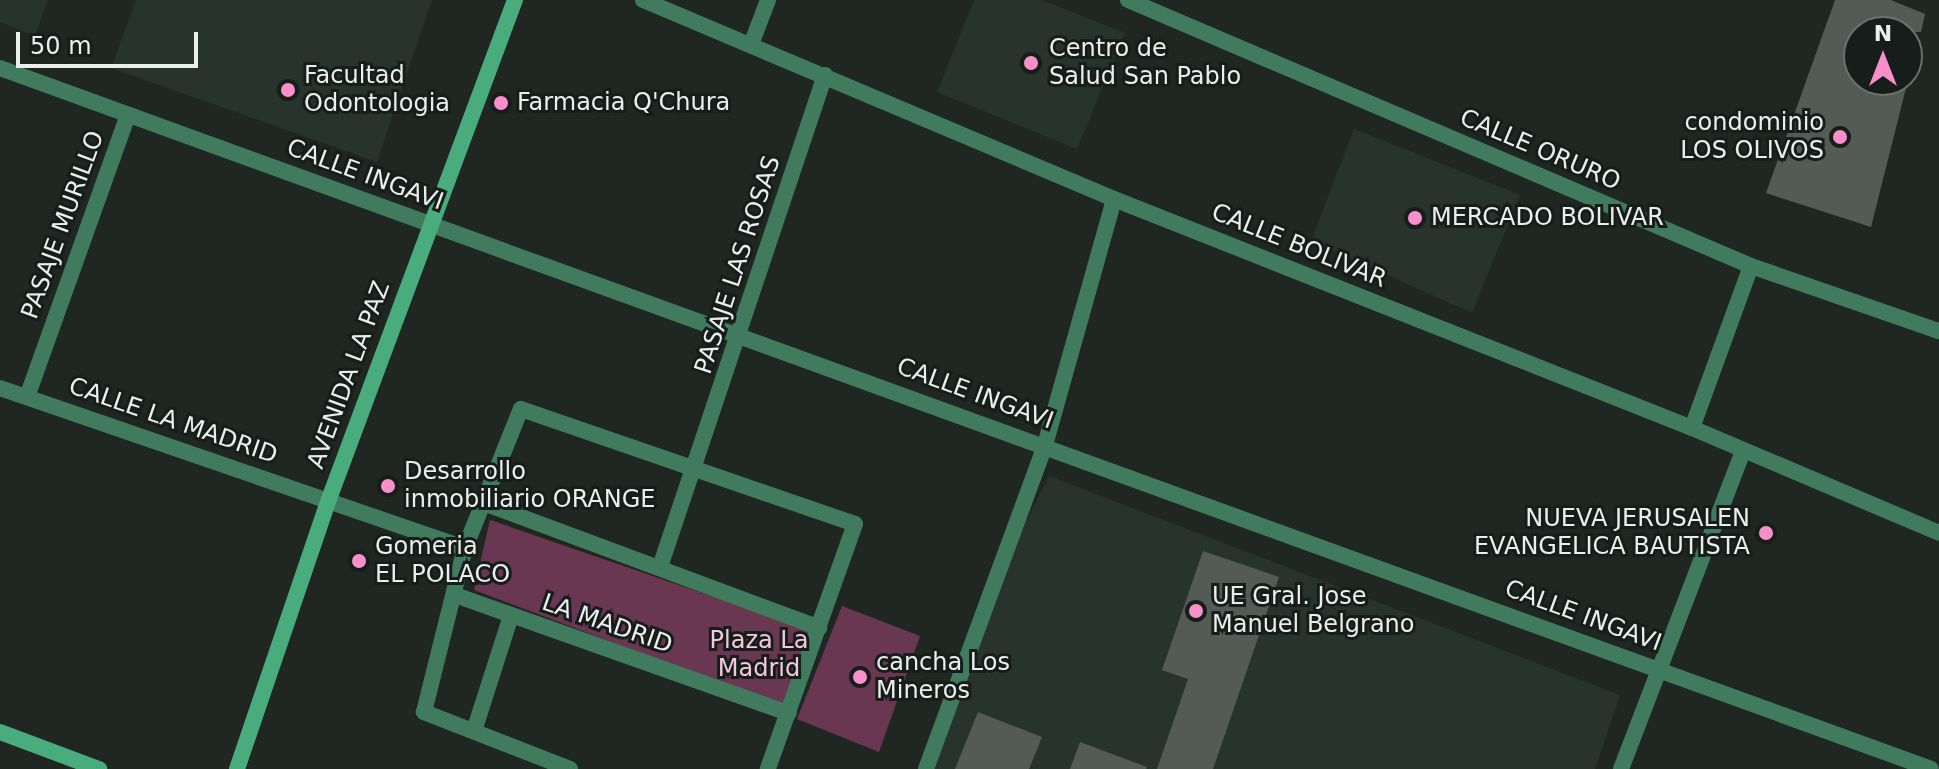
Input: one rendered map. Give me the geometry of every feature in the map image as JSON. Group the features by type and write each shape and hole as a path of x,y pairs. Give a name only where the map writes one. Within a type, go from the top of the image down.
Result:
{"main road":[{"name":"AVENIDA LA PAZ","path":"237,769 329,499 515,0"},
{"path":"0,732 99,769"}],"street":[{"name":"CALLE BOLIVAR","path":"643,0 752,42 1114,199 1692,428 1939,533"},
{"path":"752,42 768,0"},
{"name":"CALLE ORURO","path":"1128,0 1751,266 1939,331"},
{"name":"CALLE INGAVI","path":"0,68 1931,769"},
{"name":"PASAJE LAS ROSAS","path":"660,567 742,335 825,75"},
{"name":"PASAJE MURILLO","path":"27,397 128,115"},
{"path":"926,769 1045,445 1114,199"},
{"path":"1692,428 1751,266"},
{"name":"CALLE LA MADRID","path":"0,388 465,548"},
{"path":"570,769 424,712 465,548 521,409 855,524 768,769"},
{"path":"1621,769 1743,451"},
{"path":"481,502 819,628"},
{"name":"LA MADRID","path":"455,595 789,713"},
{"path":"474,731 511,616"}],"shaded area":[{"path":"0,0 48,0 35,36 0,22"},
{"name":"Facultad Odontologia","path":"136,0 432,0 377,162 111,68"},
{"name":"Centro de Salud San Pablo","path":"974,0 1042,0 1125,33 1077,149 937,92"},
{"name":"MERCADO BOLIVAR","path":"1354,129 1520,195 1472,313 1311,241"},
{"name":"UE Gral. Jose Manuel Belgrano","path":"1049,476 1620,695 1595,769 932,769 1023,527"}],"green space":[{"name":"Plaza La Madrid","path":"490,520 813,631 786,708 474,590"},
{"name":"cancha Los Mineros","path":"842,606 920,636 879,752 797,719"}],"building":[{"name":"condominio LOS OLIVOS","path":"1835,0 1891,0 1925,14 1923,23 1923,16 1843,16 1843,96 1904,96 1871,227 1766,193"},
{"path":"1203,551 1279,577 1213,769 1157,769 1188,679 1162,670"},
{"path":"978,712 1042,737 1029,769 955,769"},
{"path":"1080,742 1147,767 1070,769"}],"place":[{"name":"Centro de Salud San Pablo","path":"1031,63"},
{"name":"Facultad Odontologia","path":"288,90"},
{"name":"Farmacia Q'Chura","path":"501,103"},
{"name":"condominio LOS OLIVOS","path":"1840,137"},
{"name":"MERCADO BOLIVAR","path":"1415,218"},
{"name":"Desarrollo inmobiliario ORANGE","path":"388,486"},
{"name":"NUEVA JERUSALEN EVANGELICA BAUTISTA","path":"1766,533"},
{"name":"Gomeria EL POLACO","path":"359,561"},
{"name":"UE Gral. Jose Manuel Belgrano","path":"1196,611"},
{"name":"cancha Los Mineros","path":"860,677"}]}
